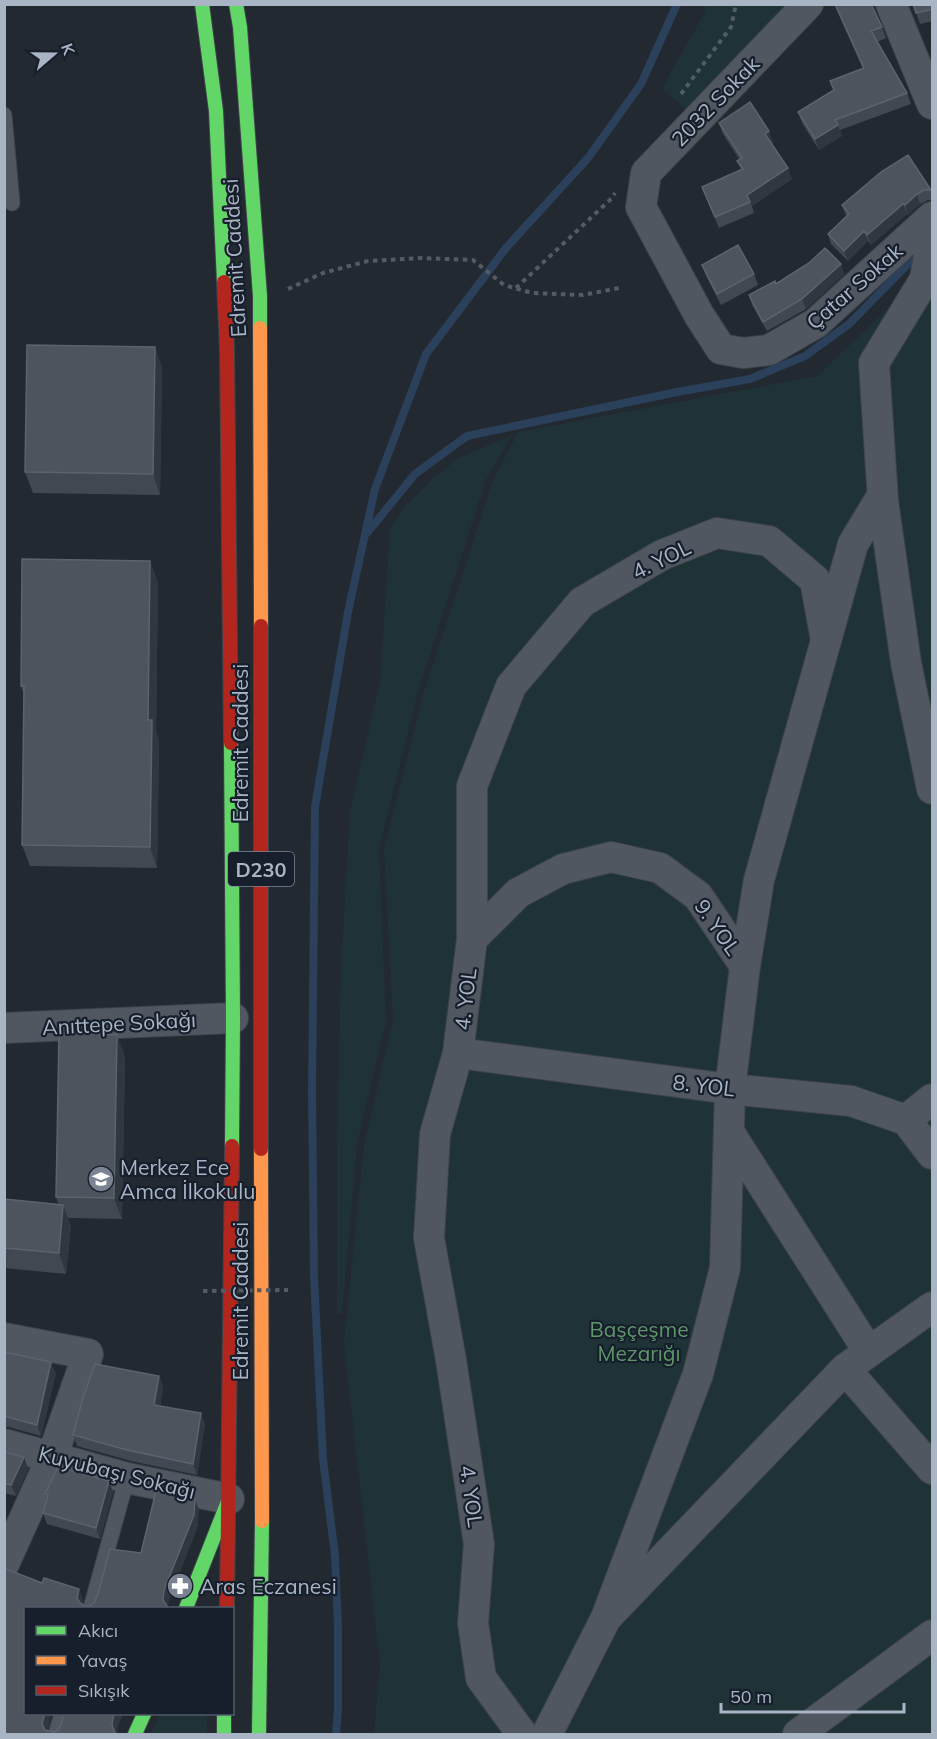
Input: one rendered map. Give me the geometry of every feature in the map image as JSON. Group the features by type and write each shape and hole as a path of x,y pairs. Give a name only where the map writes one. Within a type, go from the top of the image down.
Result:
{"main road":[{"name":"Edremit Caddesi","path":"202,4 216,111 226,349 233,1018 227,1607"},
{"name":"Edremit Caddesi","path":"236,4 240,27 260,296 262,1515 259,1734"},
{"path":"186,1607 229,1499"},
{"path":"135,1734 143,1715"},
{"path":"224,1715 224,1734"}],"street":[{"name":"2032 Sokak","path":"640,207 646,173 808,4"},
{"path":"891,4 933,104"},
{"name":"Çatar Sokak","path":"640,207 699,315 721,349 743,353 769,350 816,323 933,218"},
{"path":"929,268 874,363 882,496 919,661 933,789"},
{"path":"547,1734 606,1618 698,1374 725,1269 730,1089 745,966 759,880 853,544 882,496"},
{"name":"4. YOL","path":"522,1734 481,1678 472,1623 479,1544 453,1372 429,1238 435,1134 458,1053 472,939 472,786 511,686 582,602 662,555 717,533 769,541 815,580 826,640"},
{"name":"9. YOL","path":"472,939 518,893 563,869 611,858 660,868 698,896 745,966"},
{"name":"Anıttepe Sokağı","path":"4,1028 233,1018"},
{"name":"8. YOL","path":"458,1053 730,1089 851,1101 906,1120"},
{"path":"933,1099 906,1120 933,1155"},
{"path":"729,1132 857,1360 933,1469"},
{"path":"606,1618 857,1360 933,1307"},
{"path":"4,1338 88,1354 52,1457 4,1564"},
{"name":"Kuyubaşı Sokağı","path":"4,1444 127,1478 229,1499"},
{"path":"798,1734 933,1635"}],"lane":[{"path":"4,115 12,203"},
{"path":"91,1607 127,1478"},
{"path":"56,1734 61,1715"}],"path":[{"path":"731,27 736,4"},
{"path":"284,291 323,273 368,261 421,258 473,260 504,285 532,292 583,295 620,288"},
{"path":"203,1291 288,1290"}],"green space":[{"path":"706,5 797,5 691,114 662,88 704,14"},
{"name":"Başçeşme Mezarığı","path":"932,267 932,1734 374,1734 380,1664 344,1343 364,1145 393,1020 384,849 424,692 493,481 518,432 817,376"},
{"path":"512,435 486,480 418,691 379,850 386,1021 357,1144 342,1314 337,1313 337,1149 341,968 350,811 380,683 390,529 404,508 428,483 457,459"},
{"path":"160,1715 207,1715 207,1734 151,1734"}],"building":[{"path":"835,4 871,4 882,27 871,31 907,93 835,120 838,125 815,139 798,112 834,90 830,81 864,68"},
{"path":"913,4 933,4 933,9 916,13"},
{"path":"750,102 769,131 765,134 788,168 747,195 750,202 715,217 702,187 743,169 737,161 742,158 719,123"},
{"path":"908,155 931,190 924,190 917,194 867,235 864,231 844,251 828,234 849,214 842,205 881,172"},
{"path":"738,245 754,274 717,294 702,265"},
{"path":"825,248 841,264 802,299 763,322 749,295 775,281 776,284 809,263"},
{"path":"27,345 155,347 153,474 25,472"},
{"path":"22,559 150,561 148,720 152,720 150,847 22,845 24,686 21,686"},
{"path":"59,1033 117,1035 114,1198 56,1197"},
{"path":"4,1199 63,1205 59,1253 4,1248"},
{"path":"4,1352 51,1362 37,1425 4,1416"},
{"path":"95,1364 159,1376 154,1405 201,1413 193,1464 127,1450 73,1435"},
{"path":"4,1452 24,1457 11,1485 4,1483"},
{"path":"58,1467 109,1481 96,1528 43,1513 48,1495 45,1494"},
{"path":"156,1491 195,1499 194,1515 164,1590 163,1600 167,1607 24,1607 24,1715 44,1715 42,1724 45,1730 54,1732 61,1725 64,1715 114,1715 112,1725 117,1734 4,1734 4,1572 6,1569 42,1583 44,1578 79,1589 77,1598 80,1603 90,1606 98,1594 110,1549 141,1553"}],"waterway":[{"path":"336,1734 338,1628 335,1556 323,1459 314,1276 312,1092 315,807 348,612 375,489 426,354 506,248 588,158 641,84 677,4"},
{"path":"367,533 415,474 467,436 750,379 805,356 849,324 919,253"}],"traffic: fast":[{"path":"202,4 216,111 224,282"},
{"path":"236,4 240,27 260,296 260,328"},
{"path":"231,743 232,1146"},
{"path":"186,1607 227,1504"},
{"path":"259,1734 262,1521"},
{"path":"135,1734 144,1715"},
{"path":"224,1715 224,1734"}],"traffic: slow":[{"path":"260,328 261,626"},
{"path":"261,1149 262,1521"}],"traffic: jam":[{"path":"224,282 227,349 231,743"},
{"path":"261,626 261,1149"},
{"path":"227,1607 232,1146"}],"place":[{"name":"Merkez Ece Amca İlkokulu","path":"101,1179"},
{"name":"Aras Eczanesi","path":"180,1586"}]}
